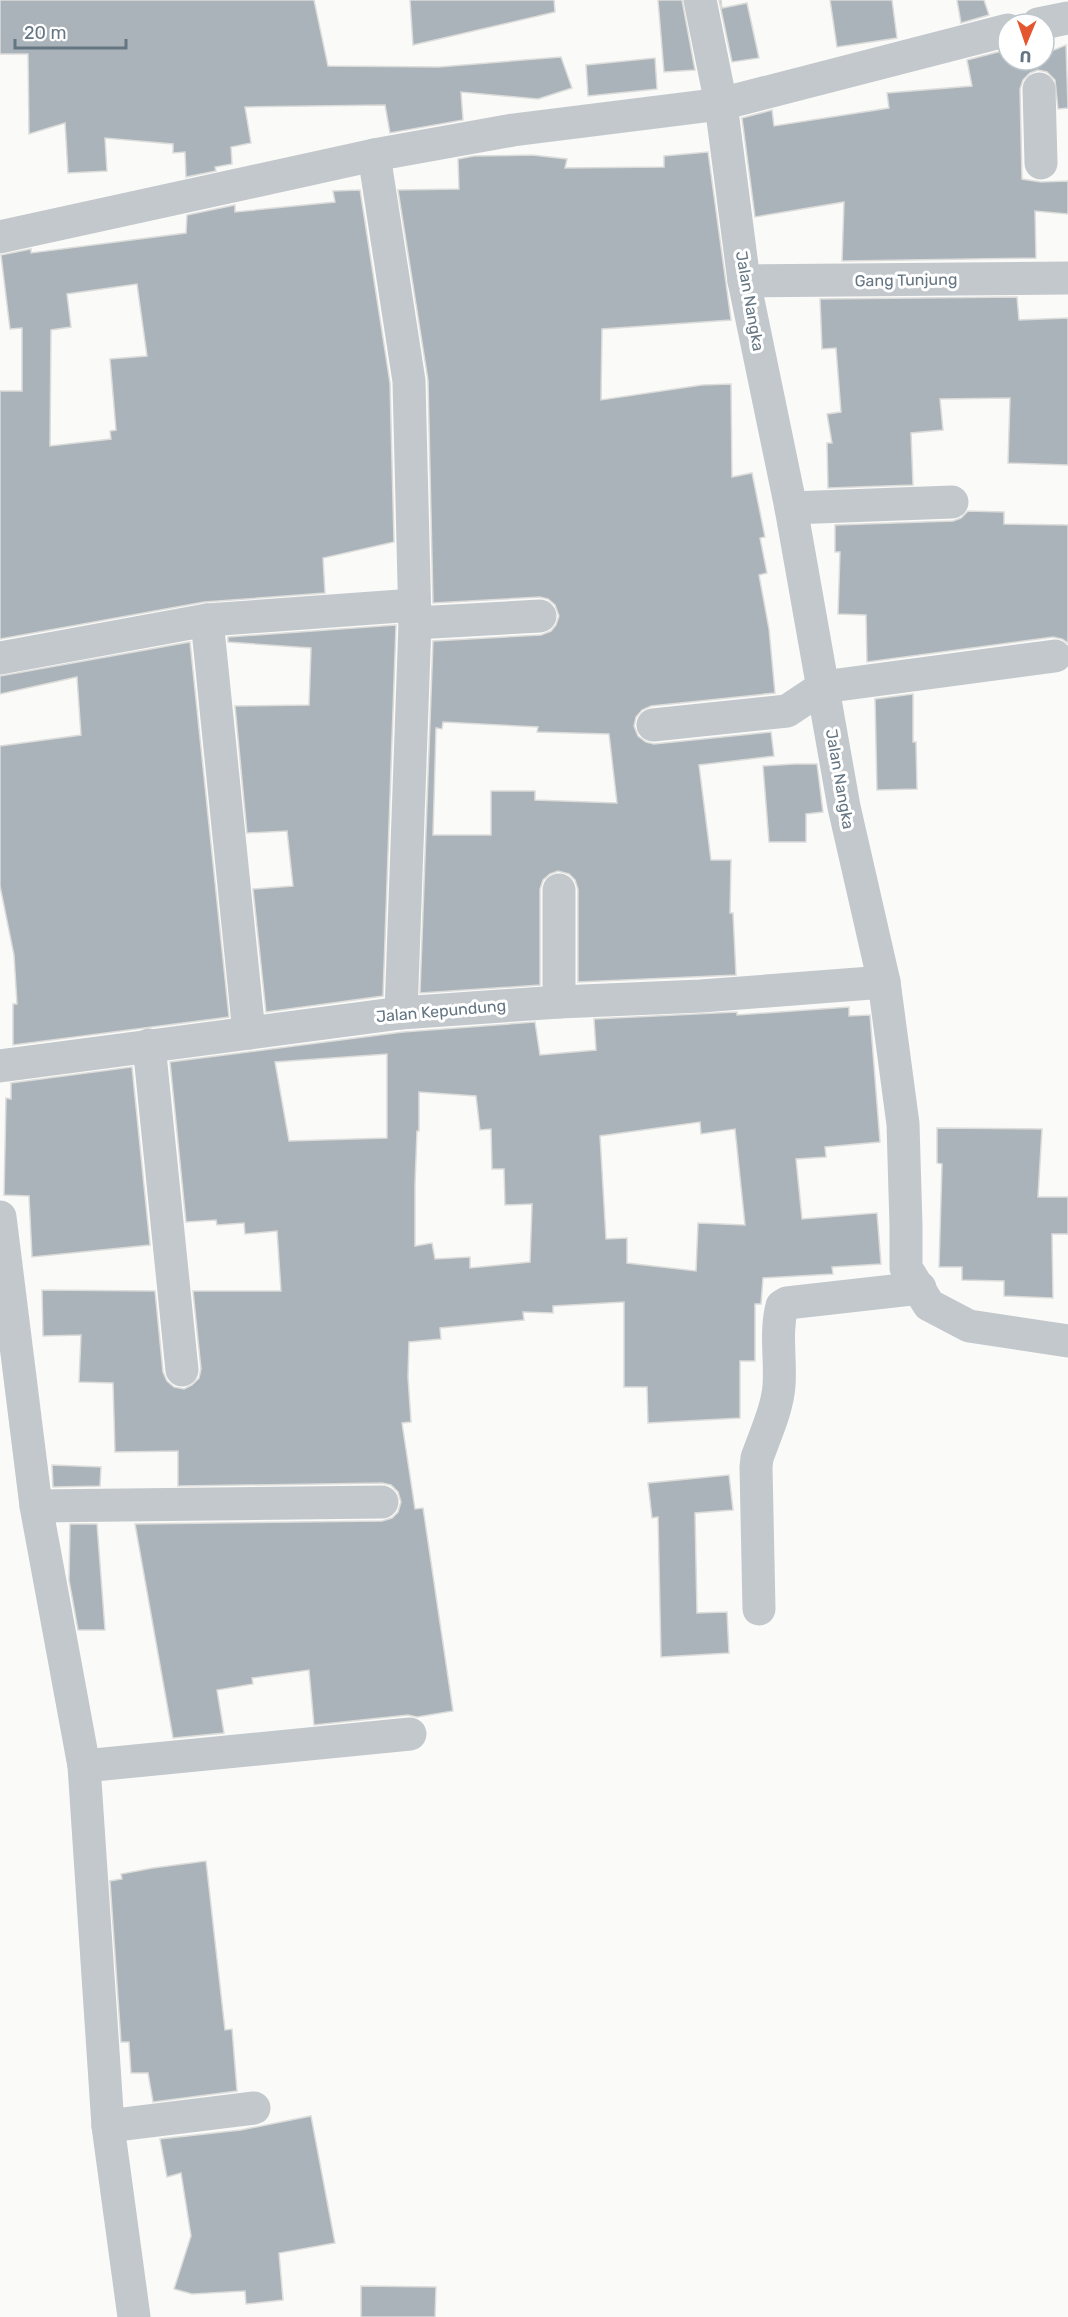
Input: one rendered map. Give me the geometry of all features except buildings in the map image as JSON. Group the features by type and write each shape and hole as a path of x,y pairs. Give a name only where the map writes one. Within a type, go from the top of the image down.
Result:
{"street":[{"name":"Jalan Nangka","path":"700,0 721,104 744,281 791,508 844,807 885,982 903,1124 906,1268 929,1305 969,1326 1068,1341"},
{"path":"0,237 374,155 513,130 721,104 996,33"},
{"path":"1039,89 1041,163"},
{"path":"374,155 409,381 415,614 401,1014"},
{"name":"Gang Tunjung","path":"744,281 1068,278"},
{"path":"791,508 952,502"},
{"path":"0,658 207,620 415,614 540,616"},
{"path":"207,620 249,1033"},
{"path":"653,725 787,711 823,687 1054,656"},
{"path":"559,890 559,1002"},
{"name":"Jalan Kepundung","path":"0,1066 401,1014 559,1002 701,996 885,982"},
{"path":"149,1045 182,1370"},
{"path":"0,1217 36,1506 84,1767 108,2126 134,2317"},
{"path":"759,1609 756,1467 779,1384 777,1323 782,1306 787,1303 920,1288"},
{"path":"36,1506 382,1502"},
{"path":"84,1767 410,1734"},
{"path":"108,2126 254,2108"}]}
